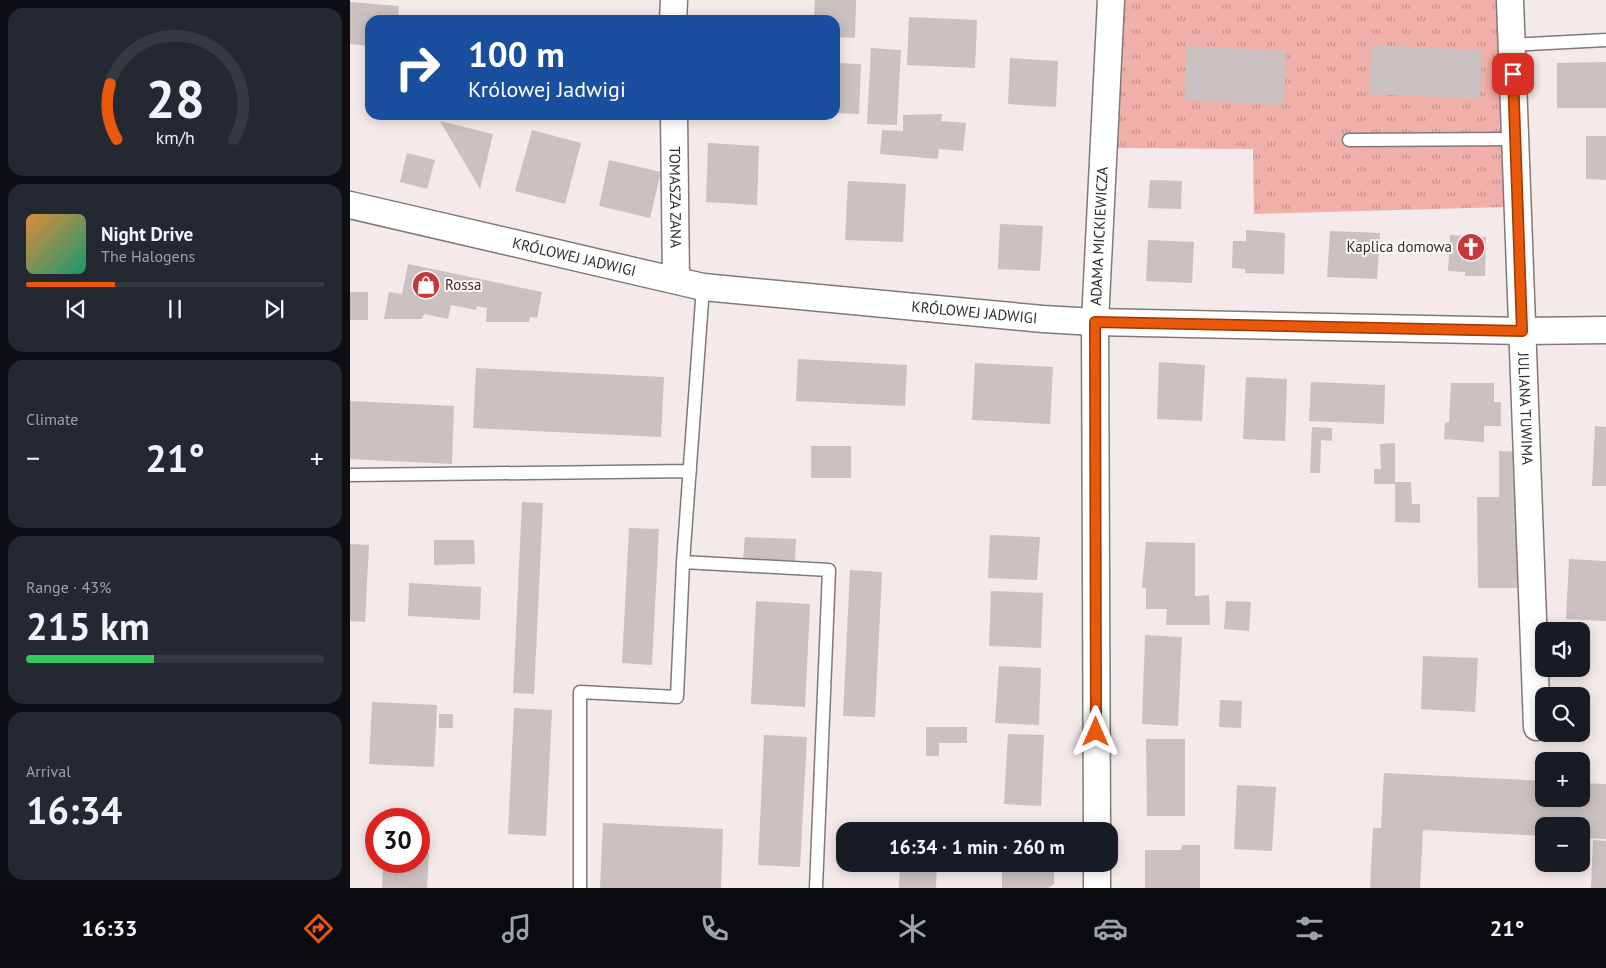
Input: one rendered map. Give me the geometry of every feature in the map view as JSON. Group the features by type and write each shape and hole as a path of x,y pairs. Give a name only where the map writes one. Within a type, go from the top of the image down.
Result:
{"street":[{"path":"673,15 674,0"},
{"name":"ADAMA MICKIEWICZA","path":"1097,822 1095,322 1111,0"},
{"name":"JULIANA TUWIMA","path":"1510,0 1535,687"},
{"name":"TOMASZA ZANA","path":"674,120 676,280"},
{"name":"KRÓLOWEJ JADWIGI","path":"351,206 703,287 1042,320 1522,331 1606,330"},
{"path":"1097,872 1097,888"}],"lane":[{"path":"1512,45 1606,40"},
{"path":"1349,140 1515,139"},
{"path":"580,888 580,692 677,697 683,562 703,287"},
{"path":"350,475 690,471"},
{"path":"683,562 829,570 816,888"}],"green space":[{"path":"1122,0 1501,0 1507,207 1254,214 1253,149 1118,148"}],"building":[{"path":"815,0 856,0 855,38 840,37 840,15 814,15"},
{"path":"350,2 399,6 398,15 365,15 365,46 350,44"},
{"path":"909,17 977,20 975,68 907,65"},
{"path":"1372,45 1482,50 1480,99 1369,94"},
{"path":"1187,46 1286,51 1283,105 1184,100"},
{"path":"871,48 901,50 897,125 867,124"},
{"path":"1010,58 1058,61 1056,107 1008,104"},
{"path":"1606,62 1606,108 1557,108 1557,63"},
{"path":"840,63 861,64 859,114 840,113"},
{"path":"942,114 941,121 966,123 963,151 939,149 938,159 880,154 882,130 903,131 903,115"},
{"path":"440,121 493,134 480,189"},
{"path":"532,130 581,143 565,204 515,191"},
{"path":"1586,136 1606,136 1606,180 1586,179"},
{"path":"708,143 759,146 757,205 706,202"},
{"path":"407,153 435,160 427,189 400,182"},
{"path":"609,160 661,172 650,218 599,206"},
{"path":"1150,180 1182,181 1181,209 1148,208"},
{"path":"848,181 906,184 903,242 845,240"},
{"path":"1000,224 1043,226 1040,271 998,269"},
{"path":"1246,230 1285,233 1284,274 1245,273 1245,269 1232,268 1233,241 1246,241"},
{"path":"1330,231 1380,233 1377,279 1327,277"},
{"path":"1450,235 1486,237 1485,276 1465,276 1465,272 1448,271"},
{"path":"1148,240 1194,242 1192,283 1146,281"},
{"path":"408,264 542,292 537,318 530,317 529,322 486,322 487,308 477,306 476,310 451,305 448,319 424,314 422,319 384,319 389,292 402,294"},
{"path":"350,292 368,292 368,320 350,320"},
{"path":"798,359 907,365 905,406 796,401"},
{"path":"1159,362 1205,365 1202,421 1157,419"},
{"path":"975,363 1053,367 1050,424 972,420"},
{"path":"476,368 664,377 661,437 473,428"},
{"path":"1246,377 1287,379 1285,441 1243,439"},
{"path":"1311,382 1385,385 1384,424 1309,421"},
{"path":"1451,383 1494,383 1494,402 1501,402 1501,426 1484,426 1484,442 1444,439 1445,423 1449,422"},
{"path":"350,401 454,406 452,464 350,459"},
{"path":"1595,426 1606,427 1606,486 1592,486"},
{"path":"1312,427 1332,428 1332,441 1321,440 1320,473 1310,473"},
{"path":"1395,443 1395,484 1374,484 1374,469 1381,469 1380,444"},
{"path":"811,446 851,446 851,478 811,478"},
{"path":"1499,451 1517,452 1517,588 1478,588 1477,497 1499,497"},
{"path":"1395,482 1411,482 1412,504 1420,504 1420,523 1395,522"},
{"path":"522,502 543,503 534,694 513,693"},
{"path":"629,528 659,529 652,665 622,663"},
{"path":"990,535 1040,537 1037,580 988,578"},
{"path":"745,537 796,539 795,561 743,559"},
{"path":"434,540 474,540 475,564 434,565"},
{"path":"1146,542 1195,543 1195,596 1209,595 1210,625 1166,625 1167,609 1146,609 1146,588 1142,588"},
{"path":"350,544 369,545 365,622 350,621"},
{"path":"1569,559 1606,561 1606,621 1566,619"},
{"path":"850,570 882,572 875,717 843,716"},
{"path":"409,583 481,587 480,620 408,616"},
{"path":"991,591 1043,593 1041,648 989,646"},
{"path":"756,601 810,604 805,707 751,704"},
{"path":"1226,601 1251,602 1249,631 1224,629"},
{"path":"1145,635 1182,637 1178,726 1142,724"},
{"path":"1423,656 1478,658 1475,712 1421,709"},
{"path":"999,666 1041,668 1039,725 995,723"},
{"path":"1220,700 1242,701 1241,728 1219,727"},
{"path":"372,702 437,705 434,767 369,764"},
{"path":"514,708 552,710 546,836 508,834"},
{"path":"439,714 453,714 453,728 439,728"},
{"path":"926,727 967,727 967,743 939,743 939,756 926,756"},
{"path":"1008,734 1044,735 1041,806 1004,804"},
{"path":"764,735 807,737 800,867 758,865"},
{"path":"1146,739 1185,739 1185,816 1147,816"},
{"path":"1384,773 1535,781 1535,807 1590,807 1590,783 1606,784 1606,839 1590,838 1590,817 1535,817 1535,836 1423,830 1420,888 1370,888 1373,828 1381,828"},
{"path":"1237,785 1276,787 1272,851 1234,849"},
{"path":"603,823 723,829 721,888 600,888"},
{"path":"1593,840 1606,841 1606,888 1591,888"},
{"path":"1182,845 1200,845 1200,888 1145,888 1145,850 1181,850"},
{"path":"900,872 937,872 936,888 899,888"},
{"path":"1002,872 1054,872 1054,884 1048,888 1002,888"},
{"path":"383,873 428,873 427,888 382,888"}],"place":[{"name":"Kaplica domowa","path":"1471,247"},
{"name":"Rossa","path":"426,285"}],"route":[{"path":"1096,732 1095,322 1522,331 1513,74"}]}
